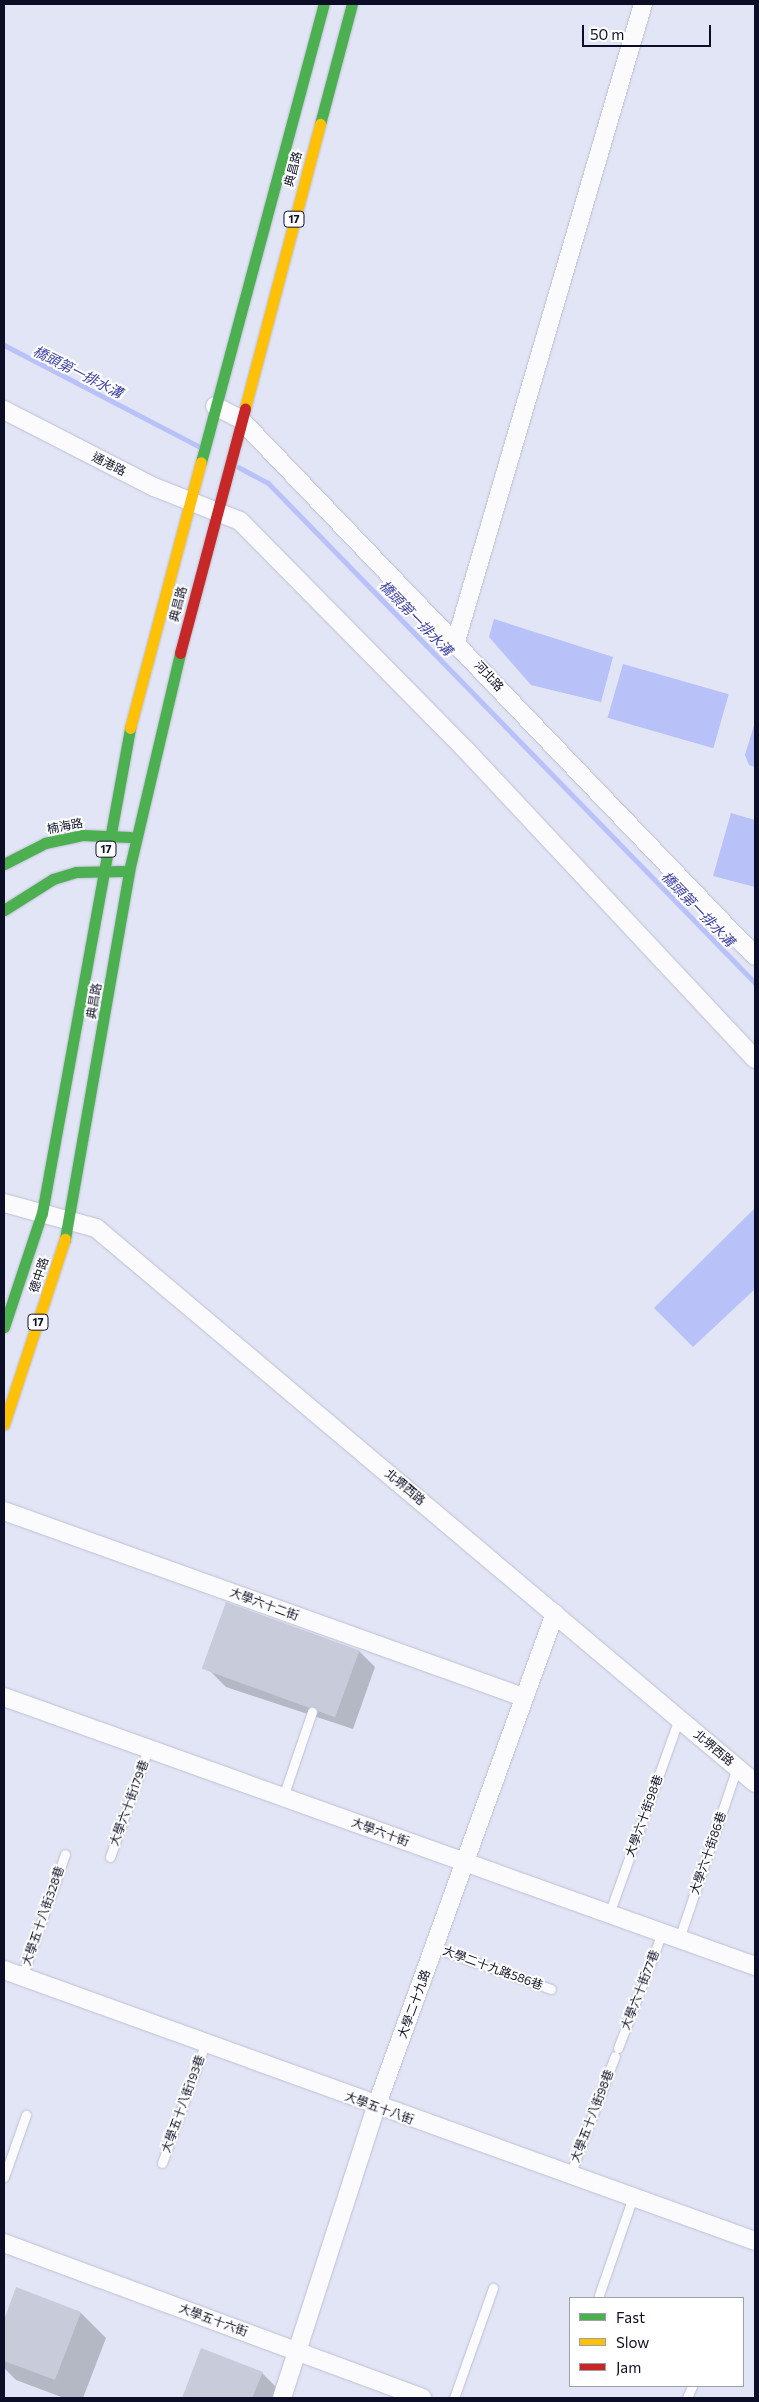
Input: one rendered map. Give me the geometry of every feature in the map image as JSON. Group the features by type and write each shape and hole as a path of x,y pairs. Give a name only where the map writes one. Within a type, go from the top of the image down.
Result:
{"main road":[{"name":"典昌路","path":"42,1213 102,869 132,720 194,497 214,413 324,4"},
{"name":"典昌路","path":"71,1220 136,838 238,427 352,4"},
{"name":"楠海路","path":"4,864 45,843 109,834 136,838"},
{"path":"4,910 53,879 102,869 129,871"},
{"name":"德中路","path":"4,1327 42,1213"},
{"name":"德中路","path":"4,1424 71,1220"}],"street":[{"path":"456,641 643,4"},
{"name":"通港路","path":"4,410 194,497 219,506 240,521 464,748 755,1059"},
{"name":"河北路","path":"214,413 238,427 456,641 755,956"},
{"name":"北堺西路","path":"4,1203 96,1228 755,1783"},
{"name":"大學六十二街","path":"4,1511 523,1698"},
{"name":"大學二十九路","path":"282,2398 299,2352 376,2107 555,1613"},
{"name":"大學六十街","path":"4,1697 755,1966"},
{"name":"大學五十八街","path":"4,1970 376,2107 755,2241"},
{"name":"大學五十六街","path":"4,2243 422,2398"}],"lane":[{"path":"283,1797 312,1712"},
{"name":"大學六十街98巷","path":"609,1914 679,1719"},
{"name":"大學六十街179巷","path":"110,1857 148,1749"},
{"name":"大學六十街86巷","path":"679,1939 737,1768"},
{"name":"大學五十八街328巷","path":"22,1977 65,1854"},
{"name":"大學六十街77巷","path":"617,2052 662,1933"},
{"name":"大學二十九路586巷","path":"435,1948 551,1989"},
{"name":"大學五十八街193巷","path":"162,2163 205,2044"},
{"name":"大學五十八街98巷","path":"570,2176 617,2052"},
{"path":"4,2177 26,2115"},
{"path":"598,2295 633,2198"},
{"path":"454,2398 493,2288"}],"water":[{"path":"494,619 613,657 601,702 531,685 489,637"},
{"path":"623,664 729,694 713,748 608,718"},
{"path":"755,722 755,767 749,765 745,755"},
{"path":"731,813 755,820 755,887 713,876"},
{"path":"755,1208 755,1289 693,1347 654,1308"}],"building":[{"path":"226,1602 359,1651 335,1717 202,1669"},
{"path":"16,2287 81,2312 55,2380 4,2361 4,2320"},
{"path":"201,2348 263,2372 252,2398 182,2398"}],"waterway":[{"name":"橋頭第一排水溝","path":"4,345 198,446"},
{"name":"橋頭第一排水溝","path":"238,467 268,483 755,983"}],"traffic: fast":[{"path":"201,462 324,4"},
{"path":"320,124 352,4"},
{"path":"65,1239 129,871 180,653"},
{"path":"4,1327 42,1213 130,728"},
{"path":"4,864 45,843 82,835 130,837"},
{"path":"4,910 53,879 76,872 123,871"}],"traffic: slow":[{"path":"245,408 320,124"},
{"path":"130,728 201,462"},
{"path":"4,1424 65,1239"}],"traffic: jam":[{"path":"180,653 245,408"}]}
